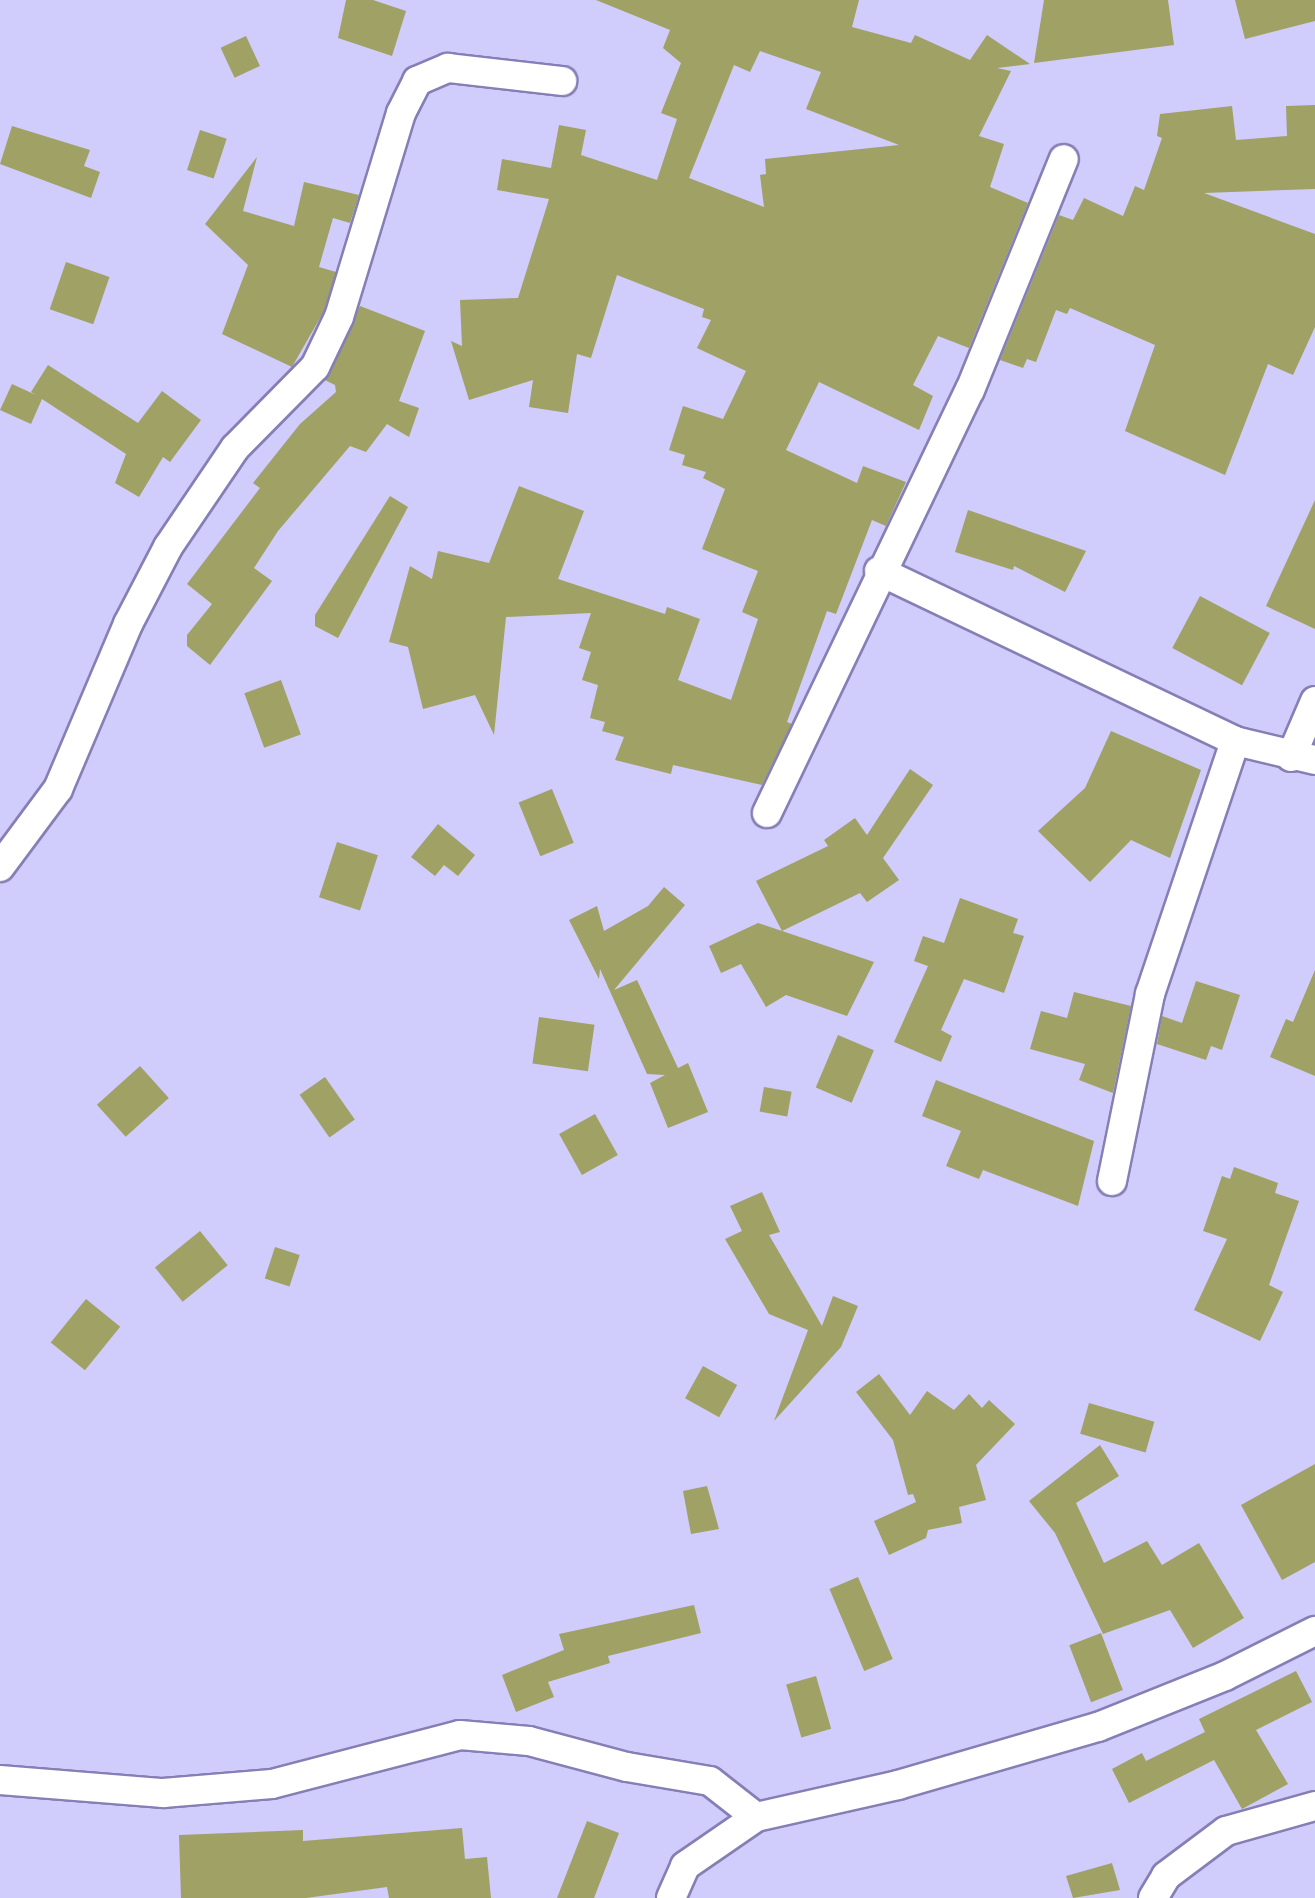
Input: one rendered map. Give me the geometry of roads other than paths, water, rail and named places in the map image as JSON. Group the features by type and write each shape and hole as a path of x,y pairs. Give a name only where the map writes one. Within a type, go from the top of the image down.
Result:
{"street":[{"path":"0,867 58,789 128,624 168,548 235,448 315,367 339,316 402,113 417,81 448,68 562,81"},
{"path":"766,813 879,571 970,390 1064,159"},
{"path":"879,571 1235,741 1303,758 1315,701"},
{"path":"1112,1181 1150,994 1235,741"},
{"path":"672,1898 685,1866 756,1817 898,1785 1098,1727 1225,1676 1315,1631"},
{"path":"0,1780 163,1793 272,1784 460,1735 529,1742 627,1767 710,1781 756,1817"},
{"path":"1153,1898 1166,1875 1226,1831 1315,1806"}]}
